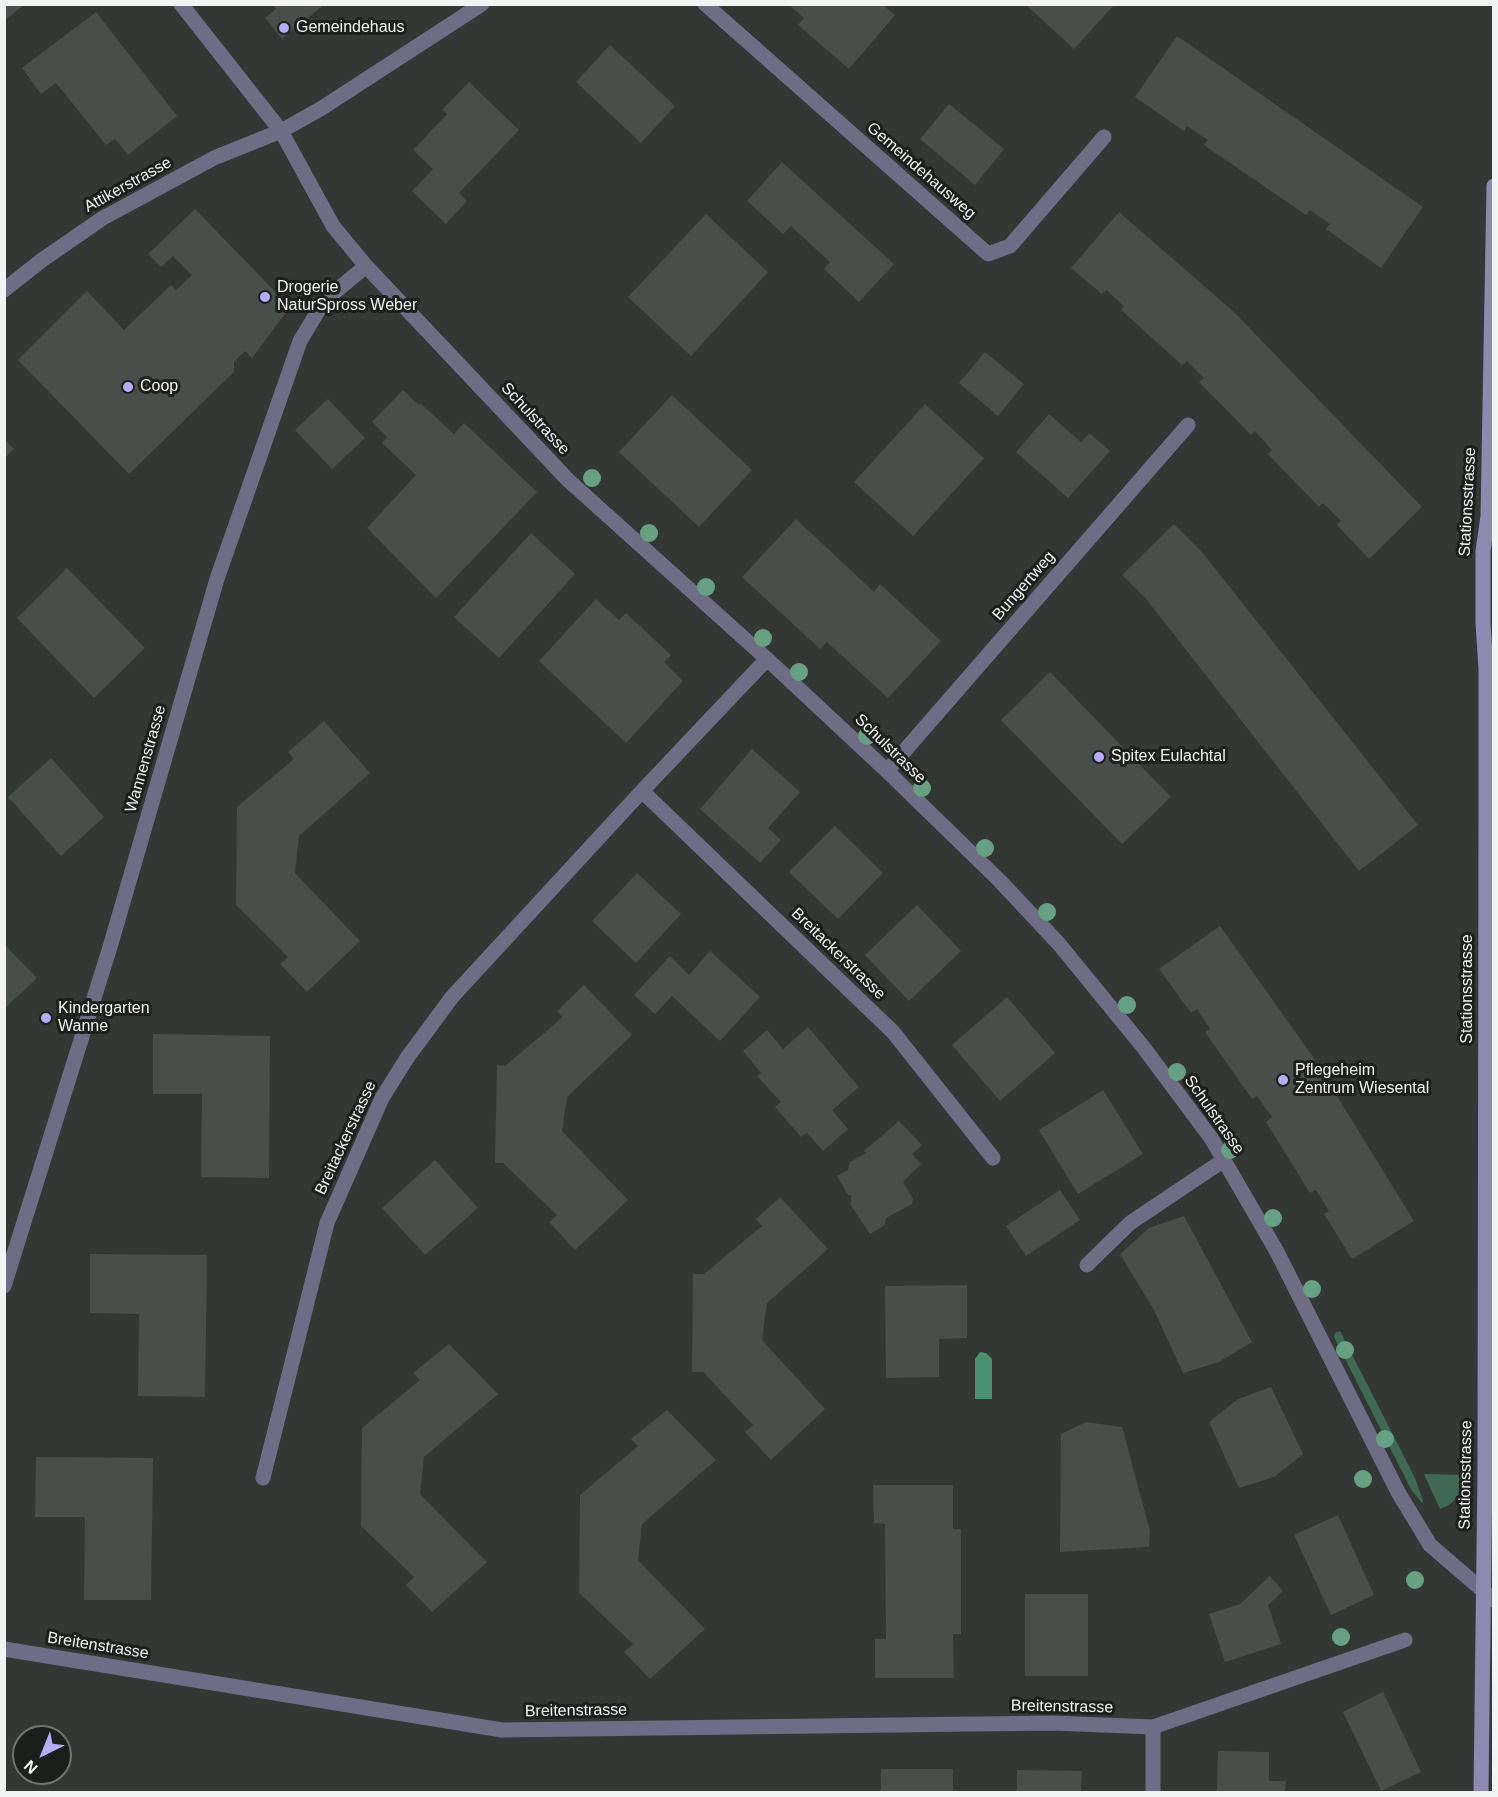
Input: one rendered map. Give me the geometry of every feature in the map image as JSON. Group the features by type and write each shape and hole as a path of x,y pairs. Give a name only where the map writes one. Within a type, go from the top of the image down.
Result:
{"main road":[{"name":"Stationsstrasse","path":"1481,1792 1488,1595 1485,1445 1490,668 1483,623 1483,550 1488,516 1494,186"}],"street":[{"name":"Schulstrasse","path":"181,4 281,131 333,226 366,266 568,480 767,659 887,771 999,881 1059,944 1144,1048 1211,1138 1276,1250 1403,1501 1430,1545 1488,1595"},
{"name":"Attikerstrasse","path":"4,290 42,260 103,218 214,158 281,131 322,108 482,4"},
{"name":"Gemeindehausweg","path":"705,4 988,254 1010,246 1104,137"},
{"name":"Wannenstrasse","path":"4,1286 112,938 217,579 300,340 324,301 366,266"},
{"name":"Bungertweg","path":"887,771 1188,425"},
{"name":"Breitackerstrasse","path":"263,1478 327,1223 382,1098 407,1058 452,996 767,659"},
{"name":"Breitackerstrasse","path":"642,791 893,1032 993,1158"},
{"path":"1088,1265 1130,1223 1224,1160"},
{"path":"1153,1792 1153,1727 1406,1640"},
{"name":"Breitenstrasse","path":"4,1649 502,1730 1053,1723 1153,1727"}],"shaded area":[{"path":"1340,1331 1415,1478 1422,1503 1412,1491 1334,1337 1335,1333"},
{"path":"980,1352 986,1353 992,1359 992,1399 975,1399 975,1359"},
{"path":"1424,1474 1464,1475 1458,1496 1451,1504 1440,1509"}],"building":[{"path":"4,4 25,4 4,21"},
{"name":"Gemeindehaus","path":"272,4 325,4 282,39 265,18 276,9"},
{"path":"788,4 882,4 895,15 849,69 798,25 804,18"},
{"path":"1025,4 1115,4 1074,49"},
{"path":"96,12 177,116 128,155 115,139 106,145 56,83 41,94 22,68"},
{"path":"1177,36 1423,207 1381,268 1326,229 1330,224 1310,210 1306,215 1204,145 1208,140 1187,126 1184,131 1135,97"},
{"path":"610,45 675,106 641,143 576,82"},
{"path":"469,82 519,130 459,193 467,201 446,224 412,191 433,169 413,150 447,114 442,110"},
{"path":"949,104 1004,149 975,185 920,139"},
{"path":"782,162 894,264 859,302 824,269 830,262 791,226 783,234 747,201"},
{"path":"195,209 290,307 252,358 245,351 234,362 234,372 129,474 18,360 87,291 124,330 171,285 176,290 192,275 173,256 161,267 148,254"},
{"path":"1119,212 1234,312 1422,507 1369,559 1337,525 1341,521 1323,503 1319,507 1268,454 1272,450 1255,431 1251,435 1199,382 1204,378 1187,361 1182,365 1121,310 1124,306 1106,290 1102,294 1071,268"},
{"path":"706,214 768,272 691,356 628,297"},
{"path":"985,352 1024,384 998,416 959,383"},
{"path":"403,390 454,434 464,423 537,492 436,598 367,528 416,475 382,443 387,437 372,422"},
{"path":"672,395 752,470 699,527 619,452"},
{"path":"328,399 365,438 332,469 295,430"},
{"path":"925,404 984,458 913,536 854,482"},
{"path":"1049,414 1081,442 1089,433 1110,451 1068,498 1016,452"},
{"path":"4,439 14,449 4,458"},
{"path":"796,519 874,592 880,584 941,641 888,698 827,642 820,649 742,577"},
{"path":"1174,524 1202,552 1418,825 1359,871 1147,600 1122,575"},
{"path":"531,533 575,574 499,658 454,617"},
{"path":"67,568 145,648 94,698 17,618"},
{"path":"596,599 619,620 626,613 671,655 664,662 683,681 626,743 539,661"},
{"path":"1050,672 1171,797 1122,844 1001,720"},
{"path":"324,721 370,773 299,836 295,873 360,941 307,992 280,964 288,957 236,905 237,807 294,759 288,752"},
{"path":"752,749 800,792 768,828 781,840 760,863 700,809"},
{"path":"51,758 104,817 61,856 8,797"},
{"path":"835,826 883,873 838,919 789,872"},
{"path":"637,873 681,914 636,963 592,921"},
{"path":"917,905 961,951 909,1001 865,955"},
{"path":"1220,926 1311,1054 1414,1221 1352,1259 1324,1214 1329,1211 1316,1190 1310,1193 1266,1122 1272,1117 1257,1096 1252,1099 1205,1032 1210,1029 1197,1009 1191,1013 1159,969"},
{"path":"4,944 37,978 4,1009"},
{"path":"710,951 760,997 720,1041 672,996 655,1014 634,995 670,956 689,975"},
{"path":"584,985 632,1035 567,1097 562,1131 628,1200 575,1250 549,1222 557,1215 503,1163 495,1163 497,1065 505,1066 549,1029 562,1017 557,1011"},
{"path":"1007,997 1055,1053 1000,1101 952,1045"},
{"path":"808,1027 859,1087 832,1110 848,1129 823,1151 807,1133 801,1137 775,1107 781,1102 757,1076 761,1073 743,1051 767,1030 783,1049"},
{"path":"153,1034 270,1036 269,1178 201,1177 202,1094 153,1094"},
{"path":"1103,1090 1143,1154 1078,1194 1039,1130"},
{"path":"899,1121 922,1145 912,1154 921,1164 903,1182 913,1199 912,1204 886,1218 885,1225 870,1234 850,1204 852,1196 848,1195 837,1176 848,1170 850,1162 866,1153 864,1151"},
{"path":"435,1160 478,1208 425,1255 382,1208"},
{"path":"1060,1190 1080,1220 1026,1256 1006,1226"},
{"path":"780,1197 828,1249 767,1303 762,1340 825,1409 771,1460 745,1432 753,1425 703,1372 692,1372 693,1274 704,1274 762,1226 756,1219"},
{"path":"1184,1216 1252,1342 1219,1362 1183,1373 1154,1310 1120,1254 1149,1228"},
{"path":"90,1254 207,1255 205,1397 138,1396 139,1314 90,1313"},
{"path":"967,1285 967,1338 939,1339 939,1377 886,1378 885,1286"},
{"path":"449,1344 498,1394 424,1457 420,1494 487,1562 432,1612 406,1585 414,1577 361,1526 362,1428 420,1380 413,1373"},
{"path":"1271,1387 1303,1454 1274,1477 1239,1488 1209,1422 1238,1399"},
{"path":"667,1410 716,1460 642,1524 638,1560 705,1629 650,1679 624,1652 633,1644 579,1593 580,1495 638,1446 631,1439"},
{"path":"1086,1422 1122,1427 1150,1531 1149,1547 1060,1552 1061,1434"},
{"path":"36,1457 153,1458 151,1600 84,1600 85,1517 35,1517"},
{"path":"873,1485 953,1485 953,1529 961,1529 961,1634 953,1634 954,1678 875,1678 875,1639 886,1639 885,1524 874,1523"},
{"path":"1338,1515 1374,1595 1331,1615 1294,1535"},
{"path":"1270,1576 1283,1591 1268,1605 1281,1644 1225,1662 1209,1614 1240,1604"},
{"path":"1025,1594 1088,1594 1088,1676 1025,1676"},
{"path":"1383,1692 1421,1772 1381,1791 1343,1712"},
{"path":"1218,1751 1269,1752 1269,1781 1286,1781 1285,1792 1217,1792"},
{"path":"881,1769 953,1769 953,1792 881,1792"},
{"path":"1017,1770 1082,1771 1081,1792 1017,1792"}],"place":[{"name":"Gemeindehaus","path":"284,28"},
{"name":"Drogerie NaturSpross Weber","path":"265,297"},
{"name":"Coop","path":"128,387"},
{"name":"Spitex Eulachtal","path":"1099,757"},
{"name":"Kindergarten Wanne","path":"46,1018"},
{"name":"Pflegeheim Zentrum Wiesental","path":"1283,1080"}]}
